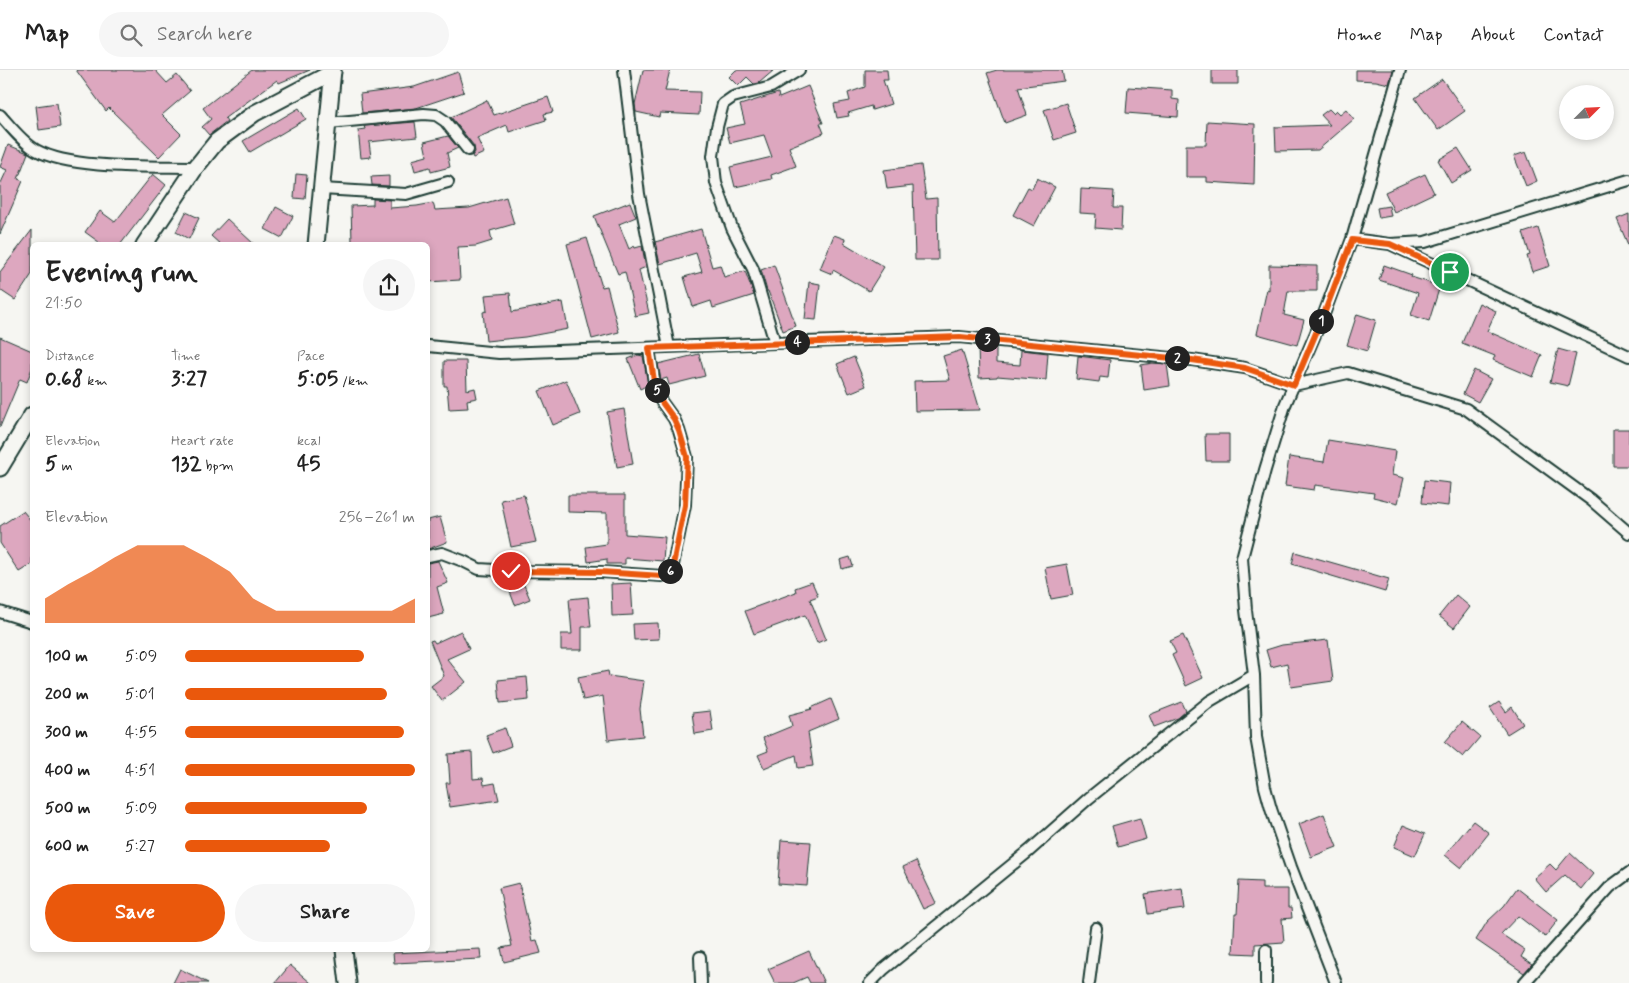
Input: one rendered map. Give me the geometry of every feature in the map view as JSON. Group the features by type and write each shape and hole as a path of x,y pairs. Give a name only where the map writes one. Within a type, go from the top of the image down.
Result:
{"street":[{"path":"624,70 639,194 670,348"},
{"path":"775,343 753,269 732,228 716,183 713,156 717,127 723,104 733,97 771,87 799,70"},
{"path":"1336,983 1270,809 1263,779 1256,737 1254,676 1242,558 1265,470 1285,405 1324,314 1352,240 1400,70"},
{"path":"316,242 333,71"},
{"path":"146,242 196,167 217,141 255,113 333,71"},
{"path":"328,122 424,114 436,115 445,121 468,150"},
{"path":"0,115 16,133 36,150 65,160 92,164 196,167"},
{"path":"1352,240 1390,244 1425,242 1629,180"},
{"path":"322,189 406,194 448,182"},
{"path":"1390,244 1629,356"},
{"path":"430,346 499,353 960,337 1192,360 1245,368 1294,385 1348,373 1466,409 1590,500 1629,533"},
{"path":"430,556 442,553 479,569 487,570 601,572 662,576 670,573 685,505 687,457 676,424 661,401 654,381 649,348"},
{"path":"0,468 30,418"},
{"path":"0,612 30,621"},
{"path":"870,983 1029,851 1089,798 1210,701 1254,676"},
{"path":"1524,983 1610,887 1629,873"},
{"path":"1089,983 1096,928"},
{"path":"1266,950 1266,983"},
{"path":"344,952 348,983"},
{"path":"700,956 701,983"}],"building":[{"path":"76,70 155,70 167,83 177,75 190,91 162,115 181,134 159,157 109,108 106,111"},
{"path":"252,70 310,70 279,83 277,80 225,118 227,121 209,135 202,127 211,119 203,108"},
{"path":"643,70 670,70 665,91 700,92 699,115 660,113 659,117 636,112 635,104"},
{"path":"736,70 774,70 759,83 754,84 747,77 738,86 729,77"},
{"path":"865,70 887,70 888,80 883,80 891,104 872,110 871,106 848,113 849,116 837,118 834,104 850,101 848,93 865,87"},
{"path":"997,70 1062,70 1064,81 1018,87 1027,115 1005,123 987,73"},
{"path":"1212,70 1238,70 1238,84 1212,84"},
{"path":"1356,70 1393,70 1389,84 1356,80"},
{"path":"458,72 464,92 416,108 362,113 360,94 414,87"},
{"path":"1442,79 1465,111 1438,130 1415,98"},
{"path":"808,86 823,123 820,123 824,133 789,147 796,166 771,175 772,179 735,187 730,167 772,157 764,135 730,143 726,128 745,124 740,105 778,93 779,98"},
{"path":"1128,87 1172,90 1172,99 1179,100 1178,117 1126,113"},
{"path":"548,97 553,112 544,114 546,120 509,132 507,125 477,138 484,153 473,158 474,146 451,117 487,100 494,115"},
{"path":"57,103 60,127 39,130 36,106"},
{"path":"1066,103 1076,133 1054,140 1044,110"},
{"path":"299,108 306,119 250,152 243,141"},
{"path":"1329,109 1333,113 1336,110 1340,114 1346,109 1354,119 1318,150 1276,151 1275,127 1330,125 1321,115"},
{"path":"1207,121 1255,124 1254,185 1207,182 1207,177 1186,177 1186,145 1206,145"},
{"path":"415,122 417,137 369,142 371,157 361,158 358,130 365,129 364,126"},
{"path":"448,136 458,148 447,153 450,167 431,172 430,167 415,171 412,160 427,156 424,142"},
{"path":"8,145 28,153 18,179 23,181 0,234 0,185 7,170 0,167"},
{"path":"1458,148 1472,170 1451,183 1438,160"},
{"path":"1526,152 1537,181 1526,186 1514,156"},
{"path":"921,165 926,199 937,198 938,260 915,260 913,186 887,189 884,170"},
{"path":"153,174 166,185 122,242 99,242 85,232 100,211 115,222"},
{"path":"296,174 307,175 305,199 294,198"},
{"path":"1425,174 1434,193 1394,212 1385,192"},
{"path":"389,176 389,186 372,185 371,177"},
{"path":"1037,178 1055,187 1034,226 1013,215 1028,187 1032,189"},
{"path":"1081,189 1114,191 1113,208 1122,208 1121,230 1095,228 1096,214 1080,213"},
{"path":"506,197 514,224 490,231 492,241 476,246 458,247 460,280 430,282 430,242 352,242 351,206 373,205 373,199 390,200 390,208 433,203 435,210 469,208"},
{"path":"630,202 636,217 619,224 629,249 634,246 635,248 642,246 646,267 639,270 649,313 635,316 625,272 618,274 594,216"},
{"path":"1389,206 1391,216 1379,218 1377,208"},
{"path":"276,207 293,216 282,238 265,229"},
{"path":"186,212 199,218 189,239 176,232"},
{"path":"1629,214 1629,247 1617,219"},
{"path":"227,219 252,242 218,242 211,236"},
{"path":"1538,228 1550,266 1532,272 1527,256 1530,255 1523,233"},
{"path":"701,229 712,267 720,265 724,277 745,271 754,295 713,308 711,301 693,307 684,277 702,272 696,253 660,264 655,242"},
{"path":"32,230 30,277 15,300 0,290 0,272"},
{"path":"834,235 845,239 844,243 884,267 869,291 833,270 832,274 820,269"},
{"path":"587,238 602,287 607,286 619,332 592,339 567,244"},
{"path":"774,265 796,326 783,331 761,270"},
{"path":"1269,265 1317,266 1317,291 1288,291 1284,315 1304,320 1297,345 1257,334 1267,289 1269,290"},
{"path":"1384,265 1412,275 1411,277 1440,286 1429,321 1411,315 1418,293 1379,280"},
{"path":"809,282 820,284 816,320 805,319"},
{"path":"510,293 512,312 563,302 568,329 525,337 486,341 483,312 487,311 485,295"},
{"path":"1479,303 1496,311 1487,331 1542,355 1533,377 1493,360 1495,356 1462,343"},
{"path":"1357,314 1376,320 1367,351 1347,345"},
{"path":"0,337 30,350 30,374 27,382 20,379 0,427"},
{"path":"978,347 996,348 996,363 1020,365 1021,350 1048,353 1046,380 997,376 979,378"},
{"path":"1558,349 1576,354 1568,386 1550,382"},
{"path":"962,350 980,410 915,411 914,381 950,380 943,356"},
{"path":"699,354 705,376 669,385 667,378 661,380 658,364"},
{"path":"638,355 643,356 648,385 640,389 628,359"},
{"path":"1078,356 1110,360 1108,378 1100,377 1099,382 1076,379"},
{"path":"854,357 866,386 849,393 837,364"},
{"path":"444,361 466,361 467,390 475,388 477,398 467,400 468,408 449,409 447,386 444,386"},
{"path":"1153,363 1167,364 1170,386 1144,390 1141,365"},
{"path":"1474,370 1491,379 1478,402 1463,394"},
{"path":"566,380 580,414 553,425 539,391"},
{"path":"624,409 633,464 617,467 607,412"},
{"path":"1613,429 1629,429 1629,466 1613,466"},
{"path":"1205,434 1229,434 1229,461 1206,461"},
{"path":"1328,440 1395,451 1392,475 1404,478 1398,503 1373,497 1374,493 1315,485 1314,490 1285,486 1289,457 1324,462"},
{"path":"1424,480 1450,483 1448,506 1422,503"},
{"path":"524,495 536,542 511,547 501,500"},
{"path":"568,495 625,495 625,534 665,537 663,561 625,558 625,564 607,564 607,559 588,562 586,547 607,544 607,513 568,512"},
{"path":"23,511 30,520 30,565 19,572 0,543 0,526"},
{"path":"440,517 447,542 430,548 430,520"},
{"path":"1295,552 1389,579 1385,592 1292,564"},
{"path":"850,557 853,566 842,569 840,560"},
{"path":"438,561 448,583 437,587 444,614 430,618 430,563"},
{"path":"1067,564 1073,595 1051,599 1045,568"},
{"path":"521,578 530,599 515,605 507,584"},
{"path":"812,582 818,596 810,599 826,639 817,643 805,615 754,634 745,611 796,592 795,588"},
{"path":"631,583 633,615 612,616 611,584"},
{"path":"1456,595 1470,607 1454,628 1439,616"},
{"path":"588,597 591,627 582,627 582,650 561,650 561,634 572,634 569,599"},
{"path":"658,623 659,639 634,640 633,624"},
{"path":"461,631 469,649 447,659 466,682 442,701 431,686 444,676 430,641 433,640 435,643"},
{"path":"1183,635 1203,678 1186,686 1172,655 1176,653 1170,641"},
{"path":"1328,640 1333,681 1291,687 1287,663 1271,667 1266,650 1282,645"},
{"path":"608,671 609,676 644,681 640,709 643,736 608,740 603,696 583,700 578,677"},
{"path":"527,677 529,700 500,703 498,680"},
{"path":"831,699 839,719 808,732 813,766 798,768 796,755 764,768 758,755 768,751 763,738 792,726 789,715 812,709"},
{"path":"1182,702 1186,711 1178,718 1154,727 1149,715"},
{"path":"1499,702 1506,712 1512,707 1523,724 1507,734 1490,708"},
{"path":"710,711 713,731 695,734 692,713"},
{"path":"1462,722 1480,737 1463,757 1445,742"},
{"path":"505,728 511,746 493,753 486,735"},
{"path":"472,752 473,779 483,778 484,785 495,783 499,800 450,807 446,783 450,783 448,754"},
{"path":"1324,814 1337,847 1311,857 1299,824"},
{"path":"1140,818 1146,839 1118,847 1112,826"},
{"path":"1473,821 1489,833 1461,868 1445,855"},
{"path":"1403,825 1425,834 1415,856 1394,847"},
{"path":"781,840 811,842 807,886 778,884"},
{"path":"1570,853 1593,874 1581,889 1565,875 1546,892 1534,878 1550,864 1556,870"},
{"path":"916,861 936,903 923,909 903,867"},
{"path":"1239,881 1262,882 1262,889 1288,889 1288,908 1291,908 1292,918 1282,919 1284,942 1255,944 1255,954 1233,953"},
{"path":"519,883 532,941 537,940 541,953 504,962 501,948 512,946 499,888"},
{"path":"1182,888 1185,909 1148,914 1145,894"},
{"path":"1517,888 1558,920 1545,937 1518,916 1501,934 1525,950 1521,957 1532,964 1524,973 1476,940 1487,922 1504,906"},
{"path":"480,949 481,959 394,963 393,953"},
{"path":"809,951 824,983 810,983 807,977 793,983 775,983 768,969"},
{"path":"290,965 311,983 275,983"},
{"path":"180,969 208,983 173,983"}],"route":[{"path":"511,571 601,572 662,576 670,573 685,505 687,457 679,430 674,419 661,401 654,381 649,348 960,337 1192,360 1245,368 1294,385 1352,240 1390,244 1450,272"}]}
